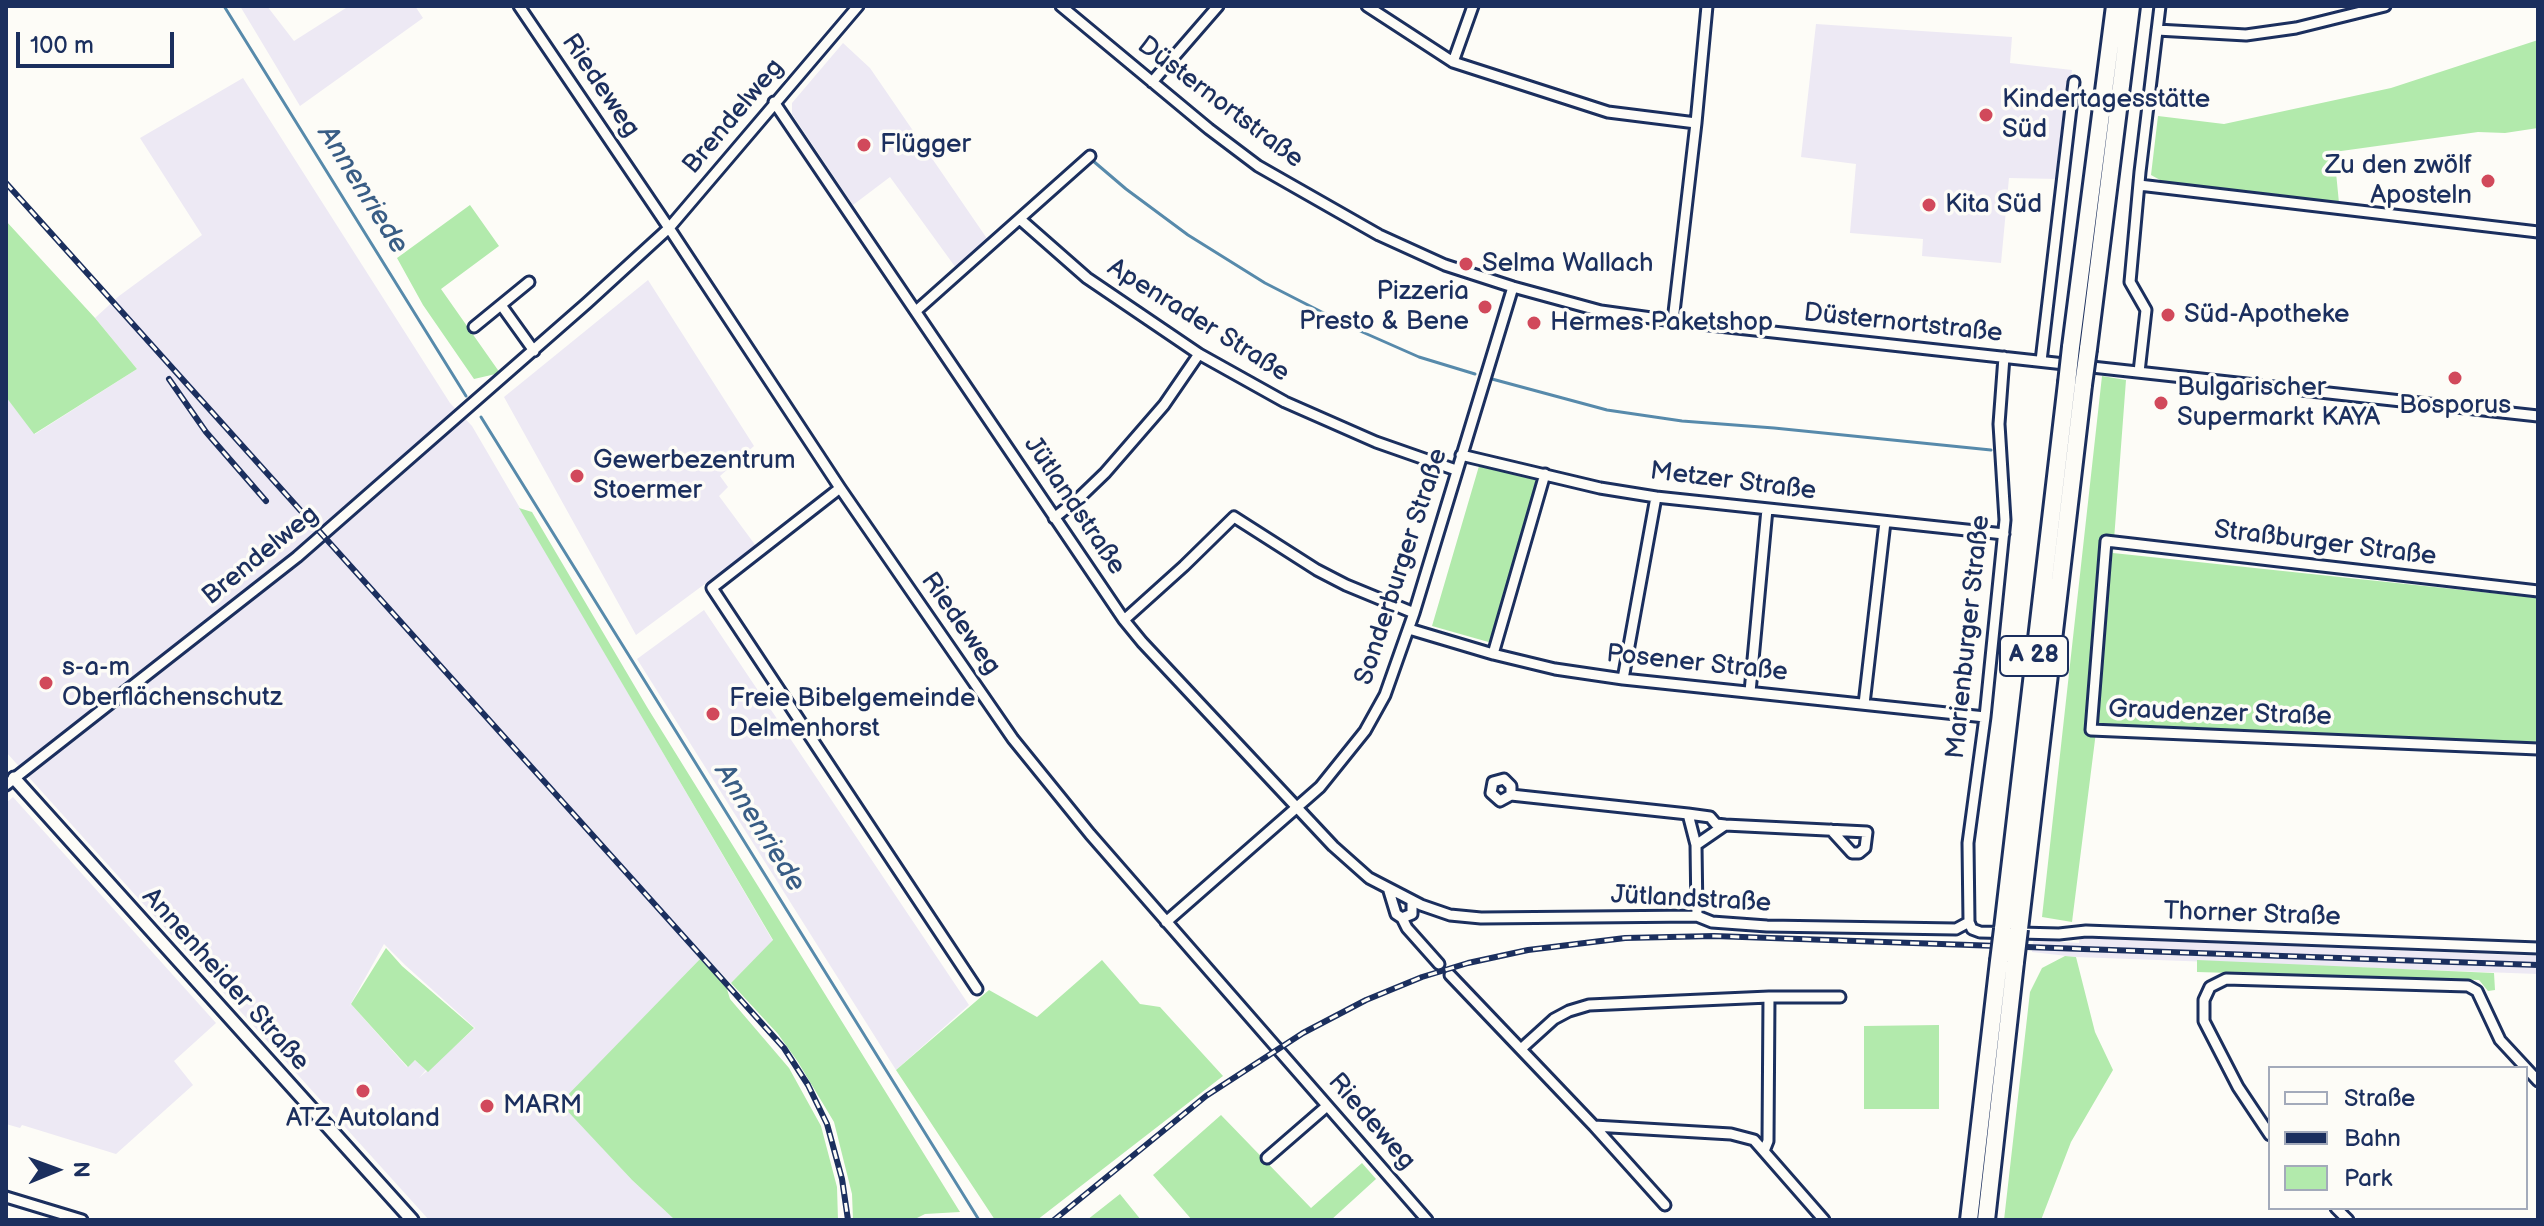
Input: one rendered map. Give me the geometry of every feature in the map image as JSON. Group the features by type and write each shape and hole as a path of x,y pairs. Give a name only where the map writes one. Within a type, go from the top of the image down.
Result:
{"highway":[{"name":"A 28","path":"2080,348 2115,6"},
{"name":"A 28","path":"1969,1220 2007,961 2075,384 2131,6"},
{"name":"A 28","path":"1986,1220 2007,961"}],"street":[{"name":"Riedeweg","path":"519,6 840,488 1013,739 1166,922 1427,1220"},
{"name":"Brendelweg","path":"9,777 297,557 534,351 669,228 858,6"},
{"name":"Düsternortstraße","path":"1061,6 1258,166 1365,228 1445,265 1513,287 1601,311 1673,321 2538,416"},
{"path":"1152,82 1218,6"},
{"path":"1367,6 1453,62 1608,112 1696,123"},
{"path":"1453,62 1473,6"},
{"path":"1673,321 1707,6"},
{"path":"2139,372 2146,310 2130,282 2160,6"},
{"path":"2157,30 2246,35 2296,28 2385,6"},
{"path":"2041,361 2074,82"},
{"name":"Jütlandstraße","path":"774,102 1124,620 1350,863 1389,891 1450,915 1481,918 1697,916 1712,922 1767,926 1956,929 1969,922"},
{"path":"916,311 1090,156"},
{"path":"2139,185 2538,232"},
{"name":"Apenrader Straße","path":"1021,220 1087,278 1199,354 1285,402 1376,442 1456,470"},
{"path":"474,327 529,282"},
{"name":"Sonderburger Straße","path":"1166,922 1320,787 1365,731 1385,695 1409,629 1513,287"},
{"path":"501,305 534,351"},
{"path":"1054,518 1105,473 1164,405 1199,354"},
{"name":"Marienburger Straße","path":"1969,922 1968,843 2004,534 1999,424 2004,357"},
{"name":"Metzer Straße","path":"1461,455 1600,488 1656,497 2004,534"},
{"path":"1493,654 1545,474"},
{"path":"840,488 712,588 977,989"},
{"path":"1623,679 1656,497"},
{"path":"1750,692 1767,509"},
{"path":"1124,620 1234,517 1331,577 1414,613"},
{"path":"1864,704 1885,522"},
{"name":"Straßburger Straße","path":"2106,541 2538,591"},
{"name":"Graudenzer Straße","path":"2106,541 2091,730 2538,749"},
{"name":"Posener Straße","path":"1409,629 1555,669 1985,717"},
{"name":"Annenheider Straße","path":"9,777 412,1220"},
{"path":"1511,795 1710,817 1716,824 1725,825 1831,830"},
{"path":"1688,814 1696,845 1697,916"},
{"path":"1696,845 1725,825"},
{"name":"Jütlandstraße","path":"1389,891 1396,914 1439,964"},
{"path":"1402,918 1412,914 1412,901"},
{"name":"Thorner Straße","path":"1969,922 1972,929 1980,932 2059,934 2086,931 2538,948"},
{"path":"1450,975 1522,1048 1665,1205"},
{"path":"2268,1132 2238,1087 2204,1021 2204,1000 2210,987 2226,979 2468,986 2477,991 2500,1040 2524,1066"},
{"path":"1764,1151 1768,1141 1769,997"},
{"path":"1522,1048 1554,1019 1589,1005 1840,997"},
{"path":"1267,1158 1327,1106"},
{"path":"1594,1126 1731,1134 1754,1140 1824,1220"},
{"path":"6,1197 82,1220"}],"shaded area":[{"path":"240,6 267,6 294,41 349,6 415,6 423,18 300,106"},
{"path":"1816,24 2012,37 2010,63 2072,70 2058,179 2009,178 2001,263 1922,256 1923,239 1850,233 1856,164 1801,157"},
{"path":"843,43 870,68 988,240 956,268 890,177 853,205 792,114 792,103"},
{"path":"243,78 450,403 472,426 773,941 731,983 655,908 700,959 561,1103 632,1180 675,1220 429,1220 6,752 6,397 35,434 137,369 95,318 119,296 202,235 140,138","holes":["384,944 475,1028 419,1078 426,1070 415,1060 407,1067 351,1004 349,1007"]},
{"path":"648,280 754,446 720,476 728,487 719,496 756,546 636,635 504,397"},
{"path":"704,610 969,1005 896,1070 637,659"},
{"path":"13,797 216,1023 174,1061 193,1085 116,1154 22,1125 20,1128 6,1124 6,803"},
{"path":"2080,938 2538,956 2538,974 2076,957 2032,952 2033,940 2079,943"}],"green space":[{"path":"2538,40 2538,128 2505,133 2478,132 2334,152 2339,203 2162,181 2151,175 2158,116 2224,124 2391,88"},
{"path":"470,205 499,246 441,289 500,373 474,379 423,305 397,258"},
{"path":"6,221 137,369 34,434 6,397"},
{"path":"2102,376 2126,380 2113,553 2538,598 2538,743 2097,724 2072,922 2042,917"},
{"path":"1479,466 1536,480 1492,643 1432,626"},
{"path":"519,508 532,512 647,707 960,1212 925,1214 913,1220 853,1220 852,1194 834,1122 778,1034 731,983 773,940"},
{"path":"386,948 402,966 474,1028 428,1072 415,1060 408,1067 351,1004"},
{"path":"2065,956 2076,957 2095,1032 2113,1070 2071,1142 2041,1220 2004,1220 2030,992 2042,968"},
{"path":"700,959 726,986 730,999 789,1068 821,1126 837,1187 838,1220 675,1220 632,1180 560,1103"},
{"path":"1102,960 1140,1004 1160,1007 1223,1076 1037,1220 995,1220 896,1070 989,990 1037,1017"},
{"path":"2197,960 2494,973 2495,990 2488,991 2479,980 2197,972"},
{"path":"1939,1025 1939,1109 1864,1109 1864,1026"},
{"path":"1221,1115 1311,1208 1362,1163 1376,1179 1331,1220 1192,1220 1153,1175"},
{"path":"1120,1194 1141,1220 1087,1220"}],"waterway":[{"name":"Annenriede","path":"224,6 466,396"},
{"path":"1092,160 1188,235 1265,283 1351,327 1419,357 1475,374"},
{"path":"1492,379 1607,410 1682,421 1991,450"},
{"name":"Annenriede","path":"481,417 979,1220"}],"railway":[{"path":"6,183 784,1048 808,1085 827,1124 842,1179 848,1220"},
{"path":"169,379 206,432 266,501"},
{"path":"1054,1220 1206,1096 1303,1033 1366,1000 1422,977 1528,950 1625,938 1714,936 2538,965"}],"place":[{"name":"Kindertagesstätte Süd","path":"1986,115"},
{"name":"Flügger","path":"864,145"},
{"name":"Zu den zwölf Aposteln","path":"2488,181"},
{"name":"Kita Süd","path":"1929,205"},
{"name":"Selma Wallach","path":"1466,264"},
{"name":"Pizzeria Presto & Bene","path":"1485,307"},
{"name":"Süd-Apotheke","path":"2168,315"},
{"name":"Hermes Paketshop","path":"1534,323"},
{"name":"Bosporus","path":"2455,378"},
{"name":"Bulgarischer Supermarkt KAYA","path":"2161,403"},
{"name":"Gewerbezentrum Stoermer","path":"577,476"},
{"name":"s-a-m Oberflächenschutz","path":"46,683"},
{"name":"Freie Bibelgemeinde Delmenhorst","path":"713,714"},
{"name":"ATZ Autoland","path":"363,1091"},
{"name":"MARM","path":"487,1106"}]}
